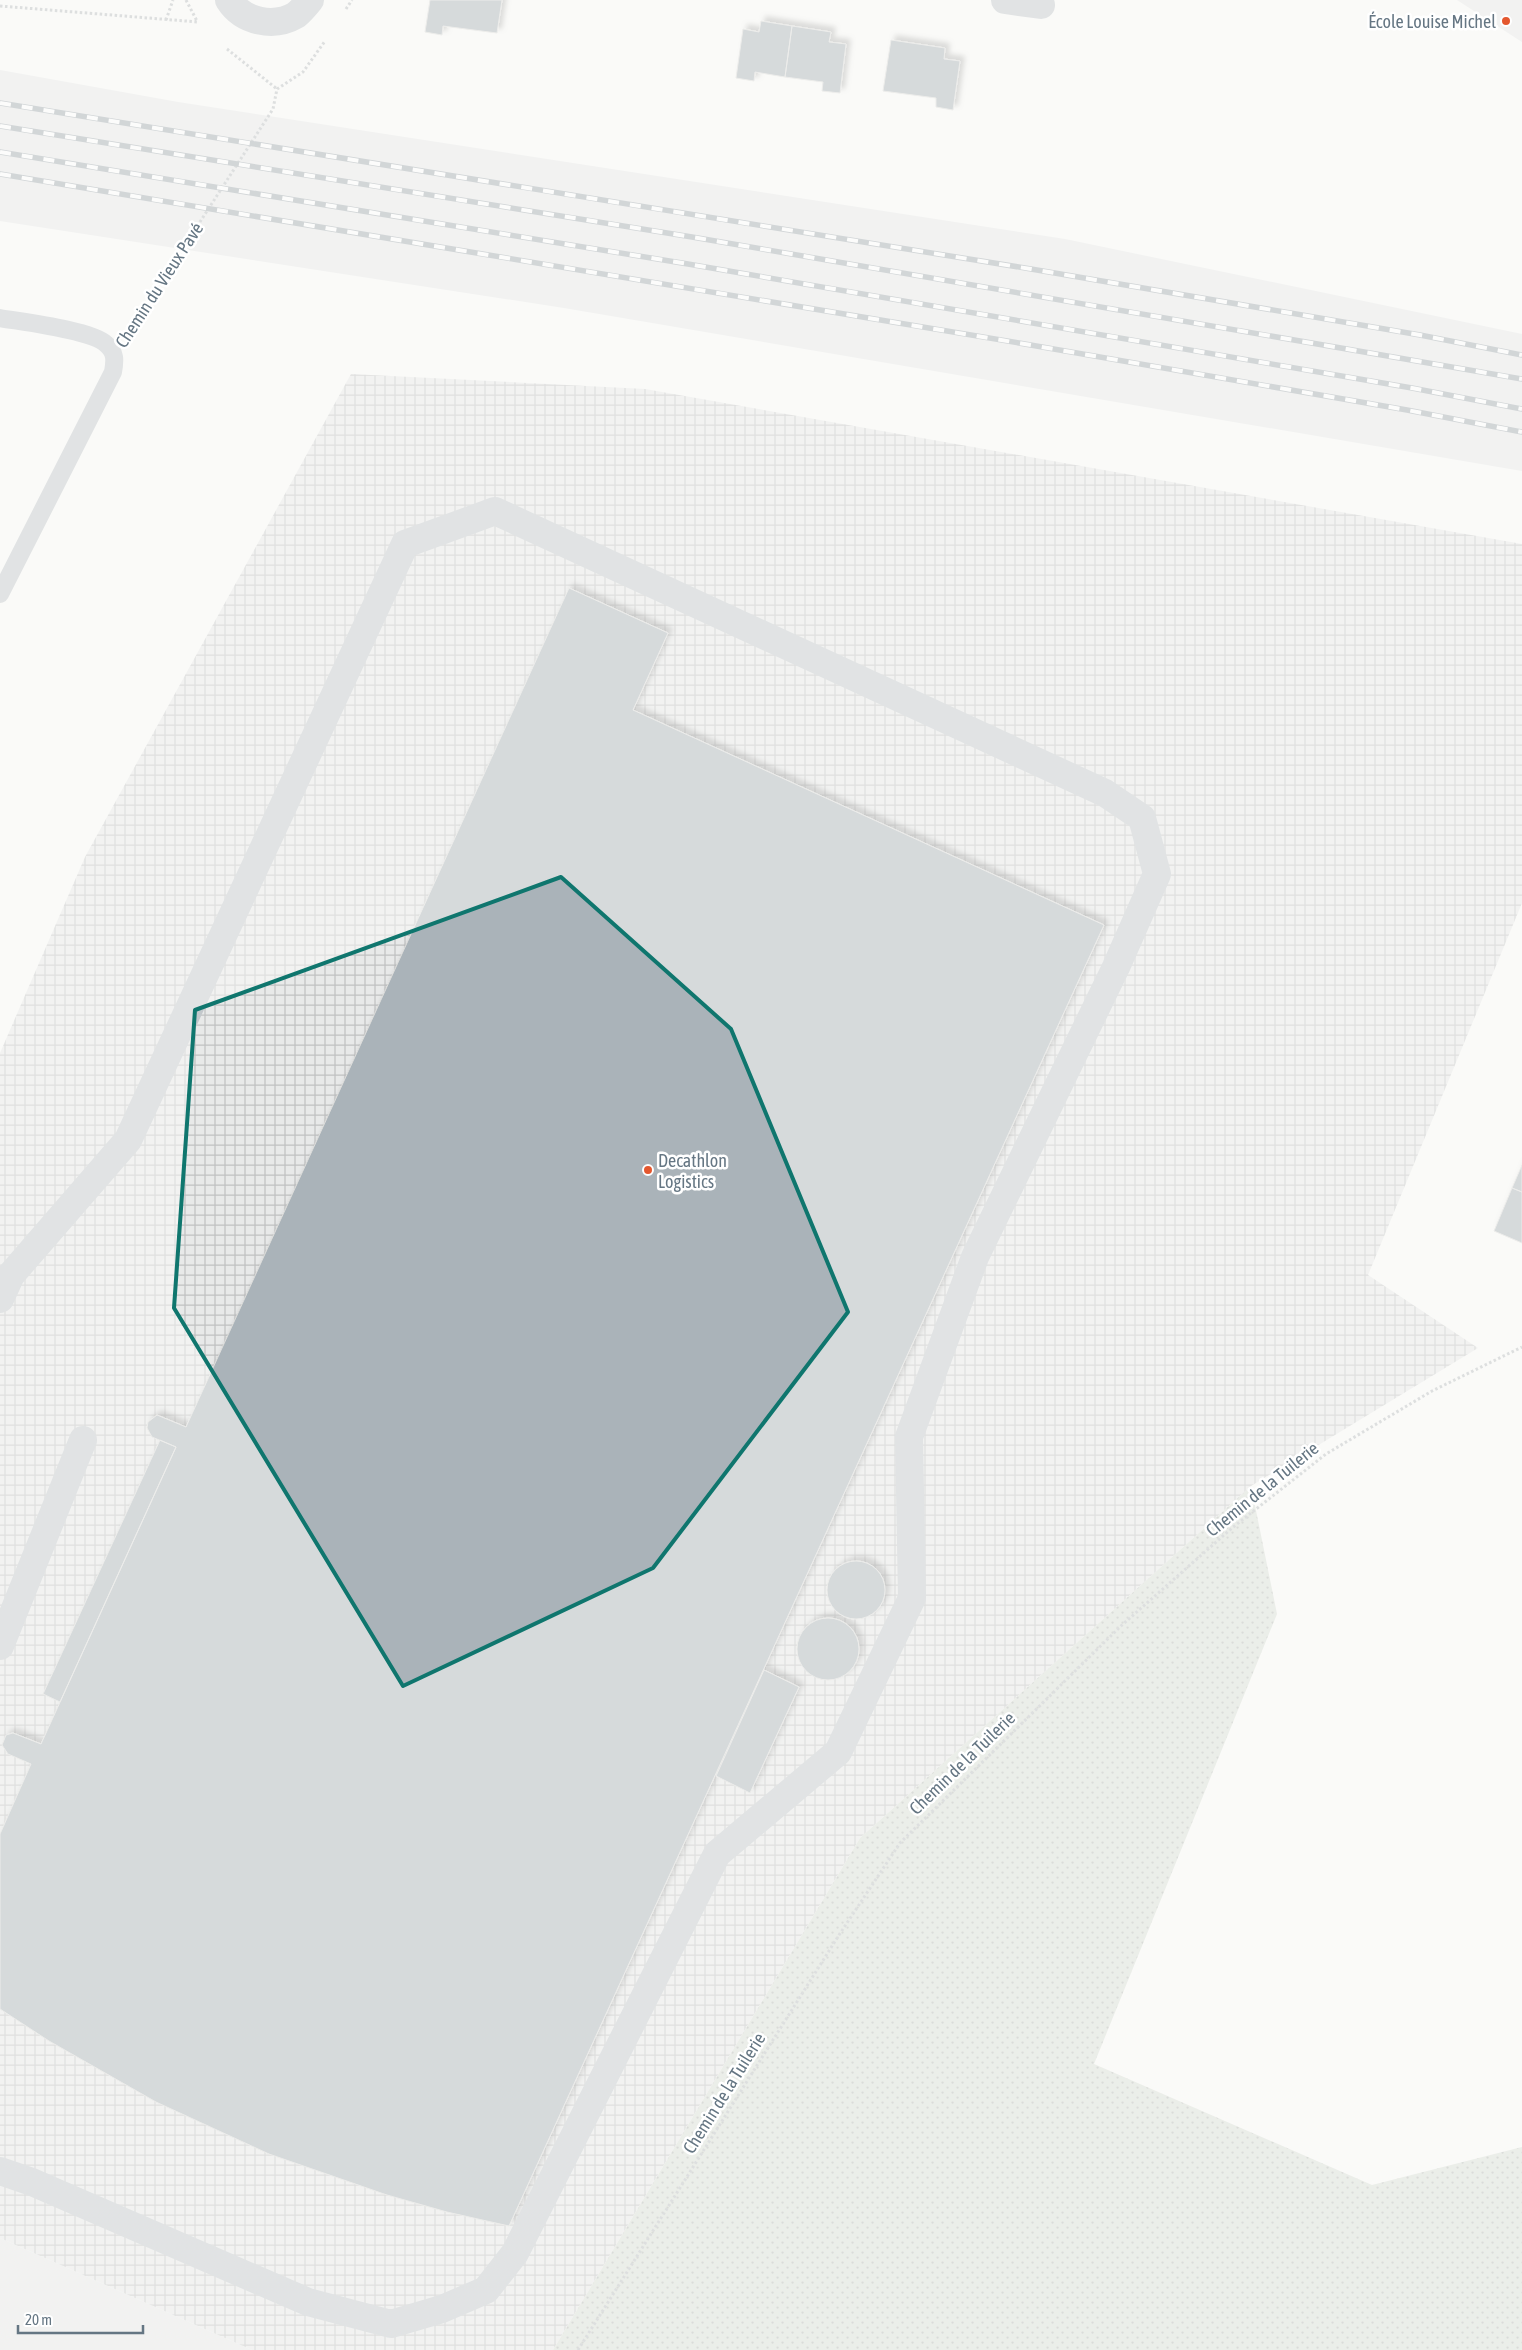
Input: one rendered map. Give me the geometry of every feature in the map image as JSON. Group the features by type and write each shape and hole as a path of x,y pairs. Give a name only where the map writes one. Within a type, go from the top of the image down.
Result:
{"street":[{"path":"229,0 244,15 261,22 280,22 297,14 310,0"},
{"path":"1005,0 1041,6"},
{"path":"0,1299 11,1275 128,1140 405,544 495,511 1105,793 1142,818 1157,874 1116,967 975,1257 909,1437 912,1598 838,1752 717,1854 515,2253 486,2290 442,2308 391,2324 308,2302 32,2182 0,2171"},
{"path":"0,1646 83,1440"}],"lane":[{"path":"0,318 87,335 105,342 114,355"},
{"name":"Chemin du Vieux Pavé","path":"0,594 113,372 114,355"}],"path":[{"path":"166,20 173,0"},
{"path":"341,16 352,0"},
{"path":"0,6 198,22"},
{"name":"Chemin du Vieux Pavé","path":"114,355 273,109 277,89 303,72 330,32"},
{"name":"Chemin de la Tuilerie","path":"578,2350 833,1943 900,1843 1122,1626 1240,1522 1326,1454 1432,1391 1522,1347"}],"highlighted area":[{"path":"561,877 731,1029 848,1312 653,1568 403,1686 174,1308 195,1010"}],"shaded area":[{"name":"École Louise Michel","path":"1457,0 1522,0 1522,42"},
{"path":"0,70 178,102 1065,239 1522,334 1522,471 564,308 0,221"},
{"path":"351,374 645,389 1522,544 1522,903 1368,1275 1478,1348 1251,1486 860,1838 553,2350 252,2350 0,2238 0,1053 85,857"},
{"path":"1251,1486 1277,1614 1094,2064 1372,2185 1522,2147 1522,2350 553,2350 860,1838"},
{"path":"0,2238 252,2350 0,2350"}],"building":[{"path":"430,0 502,0 497,33 443,26 442,35 425,32"},
{"path":"761,21 792,26 785,77 755,72 754,81 736,78 743,29 759,32"},
{"path":"792,26 831,32 829,42 846,44 840,93 822,91 823,82 785,77"},
{"path":"891,40 945,48 944,59 960,61 953,110 936,107 936,98 883,91"},
{"name":"Decathlon Logistics","path":"569,588 668,633 633,710 1104,925 509,2226 447,2212 387,2195 269,2154 156,2102 49,2041 0,2009 0,1834 31,1764 8,1754 2,1745 6,1735 13,1733 41,1744 176,1447 152,1437 147,1428 148,1422 157,1415 186,1427"},
{"path":"1522,1165 1522,1192 1512,1188"},
{"path":"1512,1188 1522,1192 1522,1243 1494,1231"},
{"path":"160,1440 176,1447 60,1702 43,1694"},
{"path":"850,1561 862,1561 877,1569 885,1584 885,1596 877,1611 862,1619 850,1619 835,1611 827,1596 827,1584 835,1569"},
{"path":"828,1618 840,1621 850,1627 856,1637 859,1649 856,1661 850,1671 840,1677 828,1680 816,1677 806,1671 800,1661 797,1649 800,1637 806,1627 816,1621"},
{"path":"764,1670 799,1687 750,1793 716,1776"}],"railway":[{"path":"0,103 1031,269 1420,335 1522,355"},
{"path":"0,126 692,237 1522,379"},
{"path":"0,152 688,264 1412,388 1522,409"},
{"path":"0,174 1019,343 1407,410 1522,432"}],"place":[{"name":"École Louise Michel","path":"1506,21"},
{"name":"Decathlon Logistics","path":"648,1170"}]}
